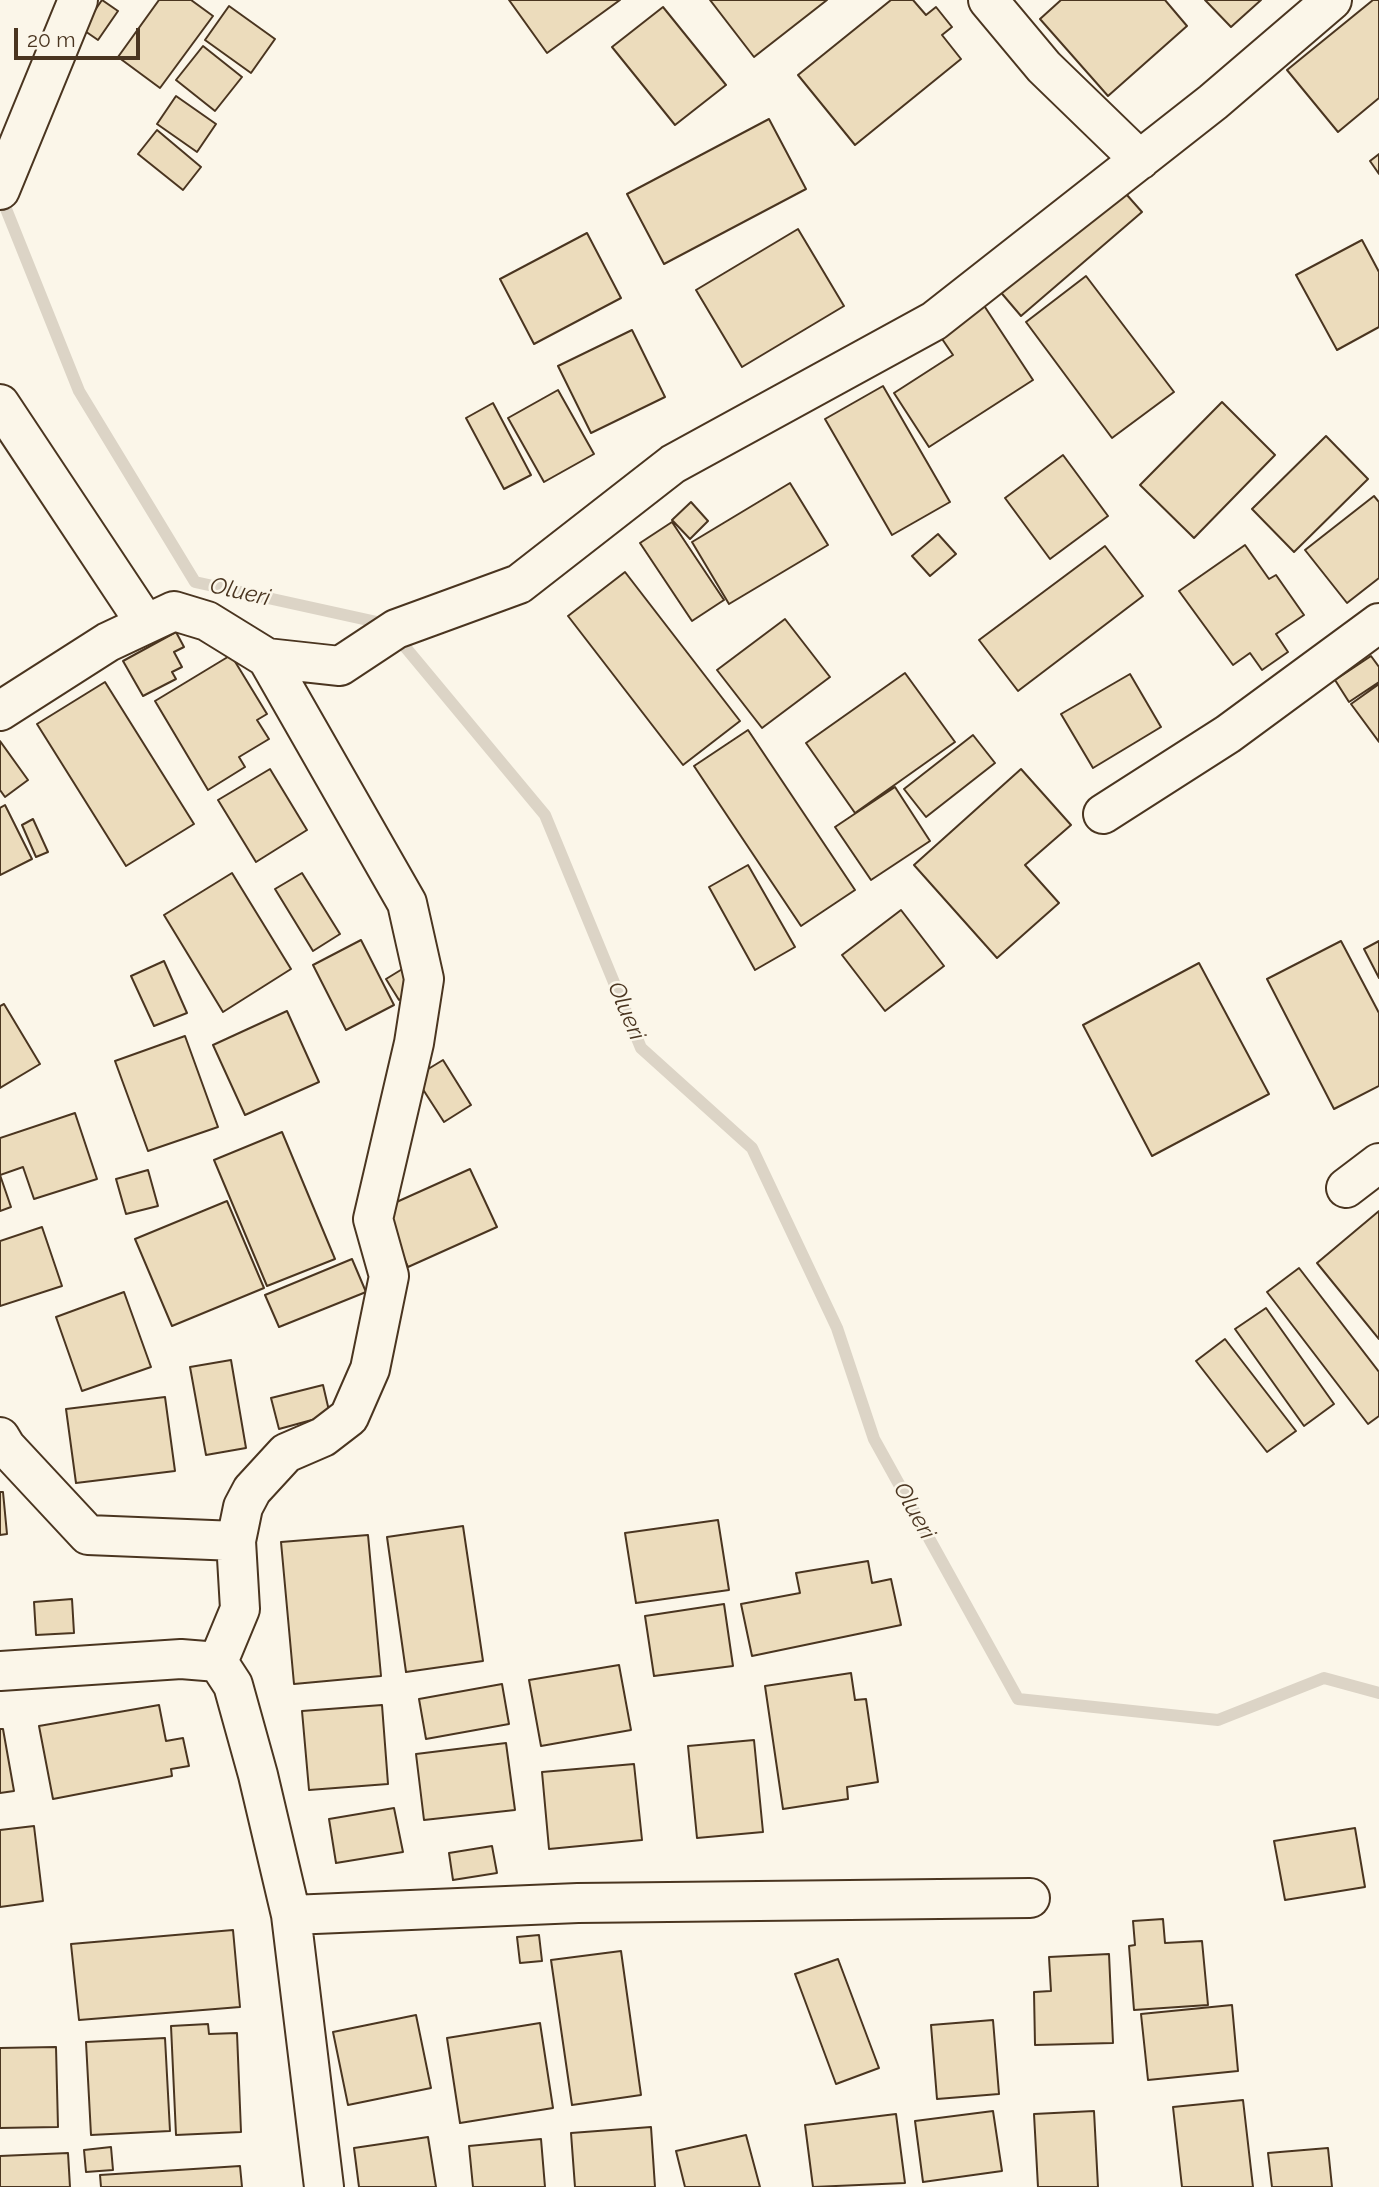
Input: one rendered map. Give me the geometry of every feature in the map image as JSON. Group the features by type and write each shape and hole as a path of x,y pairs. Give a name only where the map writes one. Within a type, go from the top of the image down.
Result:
{"street":[{"path":"0,190 78,0"},
{"path":"988,0 1044,67 1140,160"},
{"path":"0,711 108,642 173,611 207,621 267,658 340,666 396,629 519,584 673,464 934,321 1213,102 1332,0"},
{"path":"0,404 146,624"},
{"path":"1103,814 1228,734 1379,623"},
{"path":"218,1661 240,1609 236,1541 243,1507 252,1490 286,1453 323,1437 349,1417 370,1369 389,1276 373,1219 414,1044 424,979 407,903 267,658"},
{"path":"1346,1188 1379,1163"},
{"path":"0,1437 6,1447 88,1535 236,1541"},
{"path":"0,1671 181,1659 218,1661"},
{"path":"218,1661 233,1685 258,1775 291,1915 324,2187"},
{"path":"291,1915 578,1903 1030,1898"}],"building":[{"path":"102,0 118,11 98,40 82,29"},
{"path":"159,0 191,0 213,16 160,88 118,57"},
{"path":"509,0 620,0 547,53"},
{"path":"710,0 827,0 754,57"},
{"path":"891,0 913,0 926,15 936,7 952,27 942,35 961,59 855,145 798,75"},
{"path":"1061,0 1165,0 1187,26 1108,96 1040,19"},
{"path":"1205,0 1261,0 1231,27"},
{"path":"1373,0 1379,0 1379,98 1338,132 1287,70"},
{"path":"229,6 275,39 251,73 205,40"},
{"path":"663,7 726,85 675,125 612,47"},
{"path":"203,46 242,77 215,111 176,80"},
{"path":"176,96 216,124 197,152 157,124"},
{"path":"769,119 806,189 664,264 627,194"},
{"path":"157,130 201,167 183,190 138,154"},
{"path":"1379,154 1379,174 1370,161"},
{"path":"1119,186 1142,212 1021,316 998,289"},
{"path":"798,229 844,306 742,367 696,290"},
{"path":"587,233 621,298 534,344 500,279"},
{"path":"1362,240 1379,272 1379,327 1337,350 1296,275"},
{"path":"1086,276 1174,392 1112,438 1026,322"},
{"path":"981,301 1033,380 929,447 894,393 953,355 936,330"},
{"path":"632,330 665,397 591,433 558,366"},
{"path":"883,386 950,502 892,535 825,419"},
{"path":"558,390 594,454 544,482 508,418"},
{"path":"1222,402 1275,455 1194,538 1140,485"},
{"path":"493,403 531,475 504,489 466,418"},
{"path":"1326,436 1368,479 1294,552 1252,509"},
{"path":"1063,455 1108,516 1050,559 1005,498"},
{"path":"790,483 828,545 729,604 692,542"},
{"path":"1374,496 1379,502 1379,578 1347,603 1305,550"},
{"path":"691,502 708,521 690,539 672,520"},
{"path":"672,522 724,600 692,621 640,543"},
{"path":"938,534 956,554 930,576 912,556"},
{"path":"1245,545 1269,579 1276,575 1304,615 1276,634 1288,652 1262,670 1250,653 1233,665 1179,591"},
{"path":"1105,546 1143,596 1018,691 979,640"},
{"path":"625,572 740,721 683,765 568,616"},
{"path":"785,619 830,677 762,728 717,670"},
{"path":"176,632 184,647 174,652 182,667 172,672 176,679 143,696 123,661"},
{"path":"231,655 267,714 257,720 269,739 239,757 245,767 208,790 155,701"},
{"path":"1371,656 1379,667 1379,682 1349,702 1335,680"},
{"path":"905,673 955,742 855,813 806,743"},
{"path":"1130,674 1161,727 1093,768 1061,714"},
{"path":"105,682 194,824 126,866 37,724"},
{"path":"1379,684 1379,742 1351,704"},
{"path":"748,730 855,890 801,926 694,766"},
{"path":"973,735 995,763 926,817 904,789"},
{"path":"0,741 28,780 5,797 0,790"},
{"path":"270,769 307,830 256,862 218,800"},
{"path":"1021,769 1071,825 1025,865 1059,903 997,958 914,865"},
{"path":"895,787 930,841 871,880 835,827"},
{"path":"5,805 32,859 0,875 0,808"},
{"path":"33,819 48,852 36,857 22,825"},
{"path":"748,865 795,947 755,970 709,887"},
{"path":"232,873 291,969 223,1012 164,915"},
{"path":"302,873 340,934 313,951 275,889"},
{"path":"901,910 944,966 885,1011 842,955"},
{"path":"361,940 394,1005 346,1030 313,965"},
{"path":"1341,941 1379,1013 1379,1086 1334,1109 1267,979"},
{"path":"1379,941 1379,978 1364,949"},
{"path":"164,961 187,1013 154,1026 131,976"},
{"path":"1199,963 1269,1094 1152,1156 1083,1025"},
{"path":"404,968 417,988 399,1000 386,979"},
{"path":"4,1004 40,1064 0,1088 0,1006"},
{"path":"287,1011 319,1082 245,1115 213,1045"},
{"path":"185,1036 218,1127 148,1151 115,1061"},
{"path":"443,1060 471,1105 444,1122 415,1077"},
{"path":"75,1113 97,1179 34,1199 23,1167 0,1175 0,1138"},
{"path":"282,1132 335,1259 267,1286 214,1160"},
{"path":"470,1169 497,1227 408,1267 381,1209"},
{"path":"148,1170 158,1206 126,1214 116,1179"},
{"path":"0,1175 11,1207 0,1211"},
{"path":"227,1201 264,1288 172,1326 135,1239"},
{"path":"1379,1211 1379,1339 1317,1263"},
{"path":"42,1227 62,1286 0,1306 0,1241"},
{"path":"352,1259 366,1292 279,1327 265,1295"},
{"path":"1299,1268 1379,1372 1379,1416 1368,1424 1267,1292"},
{"path":"124,1292 151,1367 82,1391 56,1317"},
{"path":"1266,1308 1334,1404 1304,1426 1235,1329"},
{"path":"1225,1339 1296,1431 1267,1452 1196,1361"},
{"path":"231,1360 246,1448 206,1455 190,1367"},
{"path":"323,1385 330,1415 279,1429 271,1398"},
{"path":"165,1397 175,1471 76,1483 66,1409"},
{"path":"0,1492 3,1492 7,1534 0,1535"},
{"path":"718,1520 729,1590 636,1603 625,1533"},
{"path":"463,1526 483,1661 406,1672 387,1537"},
{"path":"368,1535 381,1676 294,1684 281,1542"},
{"path":"868,1561 872,1583 891,1579 901,1625 752,1656 741,1604 800,1593 796,1573"},
{"path":"72,1599 74,1633 36,1635 34,1602"},
{"path":"724,1604 733,1666 654,1676 645,1616"},
{"path":"619,1665 631,1730 541,1746 529,1680"},
{"path":"851,1673 855,1700 866,1699 878,1782 847,1787 848,1799 783,1809 765,1686"},
{"path":"502,1684 509,1724 426,1739 419,1699"},
{"path":"159,1705 166,1741 183,1738 189,1766 171,1769 172,1776 53,1799 39,1726"},
{"path":"382,1705 388,1784 309,1790 302,1711"},
{"path":"0,1729 3,1729 14,1791 0,1793"},
{"path":"754,1740 763,1832 697,1838 688,1746"},
{"path":"506,1743 515,1810 424,1820 416,1754"},
{"path":"634,1764 642,1840 549,1849 542,1772"},
{"path":"394,1808 403,1852 336,1863 329,1819"},
{"path":"34,1826 43,1901 0,1907 0,1830"},
{"path":"1355,1828 1365,1887 1285,1900 1274,1841"},
{"path":"492,1846 497,1873 453,1880 449,1853"},
{"path":"1163,1919 1165,1943 1202,1941 1208,2005 1134,2010 1129,1946 1135,1945 1133,1921"},
{"path":"233,1930 240,2007 79,2020 71,1944"},
{"path":"539,1935 542,1961 520,1963 517,1937"},
{"path":"621,1951 641,2095 572,2105 551,1960"},
{"path":"1109,1954 1113,2043 1035,2045 1034,1992 1051,1991 1049,1957"},
{"path":"838,1959 879,2068 836,2084 795,1974"},
{"path":"1232,2005 1238,2071 1148,2080 1141,2014"},
{"path":"416,2015 431,2088 348,2105 333,2032"},
{"path":"993,2020 999,2094 937,2099 931,2025"},
{"path":"540,2023 553,2108 460,2123 447,2038"},
{"path":"208,2024 209,2034 237,2033 241,2132 176,2135 171,2026"},
{"path":"165,2038 170,2131 91,2135 86,2042"},
{"path":"56,2047 58,2127 0,2128 0,2048"},
{"path":"1243,2100 1253,2187 1182,2187 1173,2107"},
{"path":"993,2111 1002,2171 923,2182 915,2121"},
{"path":"1094,2111 1098,2187 1038,2187 1034,2114"},
{"path":"896,2114 905,2183 813,2187 805,2125"},
{"path":"651,2127 655,2187 575,2187 571,2133"},
{"path":"746,2135 760,2187 685,2187 676,2151"},
{"path":"428,2137 436,2187 359,2187 354,2148"},
{"path":"541,2139 545,2187 473,2187 469,2146"},
{"path":"111,2147 113,2170 86,2172 84,2150"},
{"path":"1328,2148 1332,2187 1272,2187 1268,2153"},
{"path":"68,2153 70,2187 0,2187 0,2156"},
{"path":"240,2166 242,2187 101,2187 100,2175"}],"waterway":[{"name":"Olueri","path":"0,194 79,391 195,582 386,624 545,815 641,1048 752,1148 837,1328 874,1439 1018,1699 1218,1720 1324,1678 1379,1693"}]}
